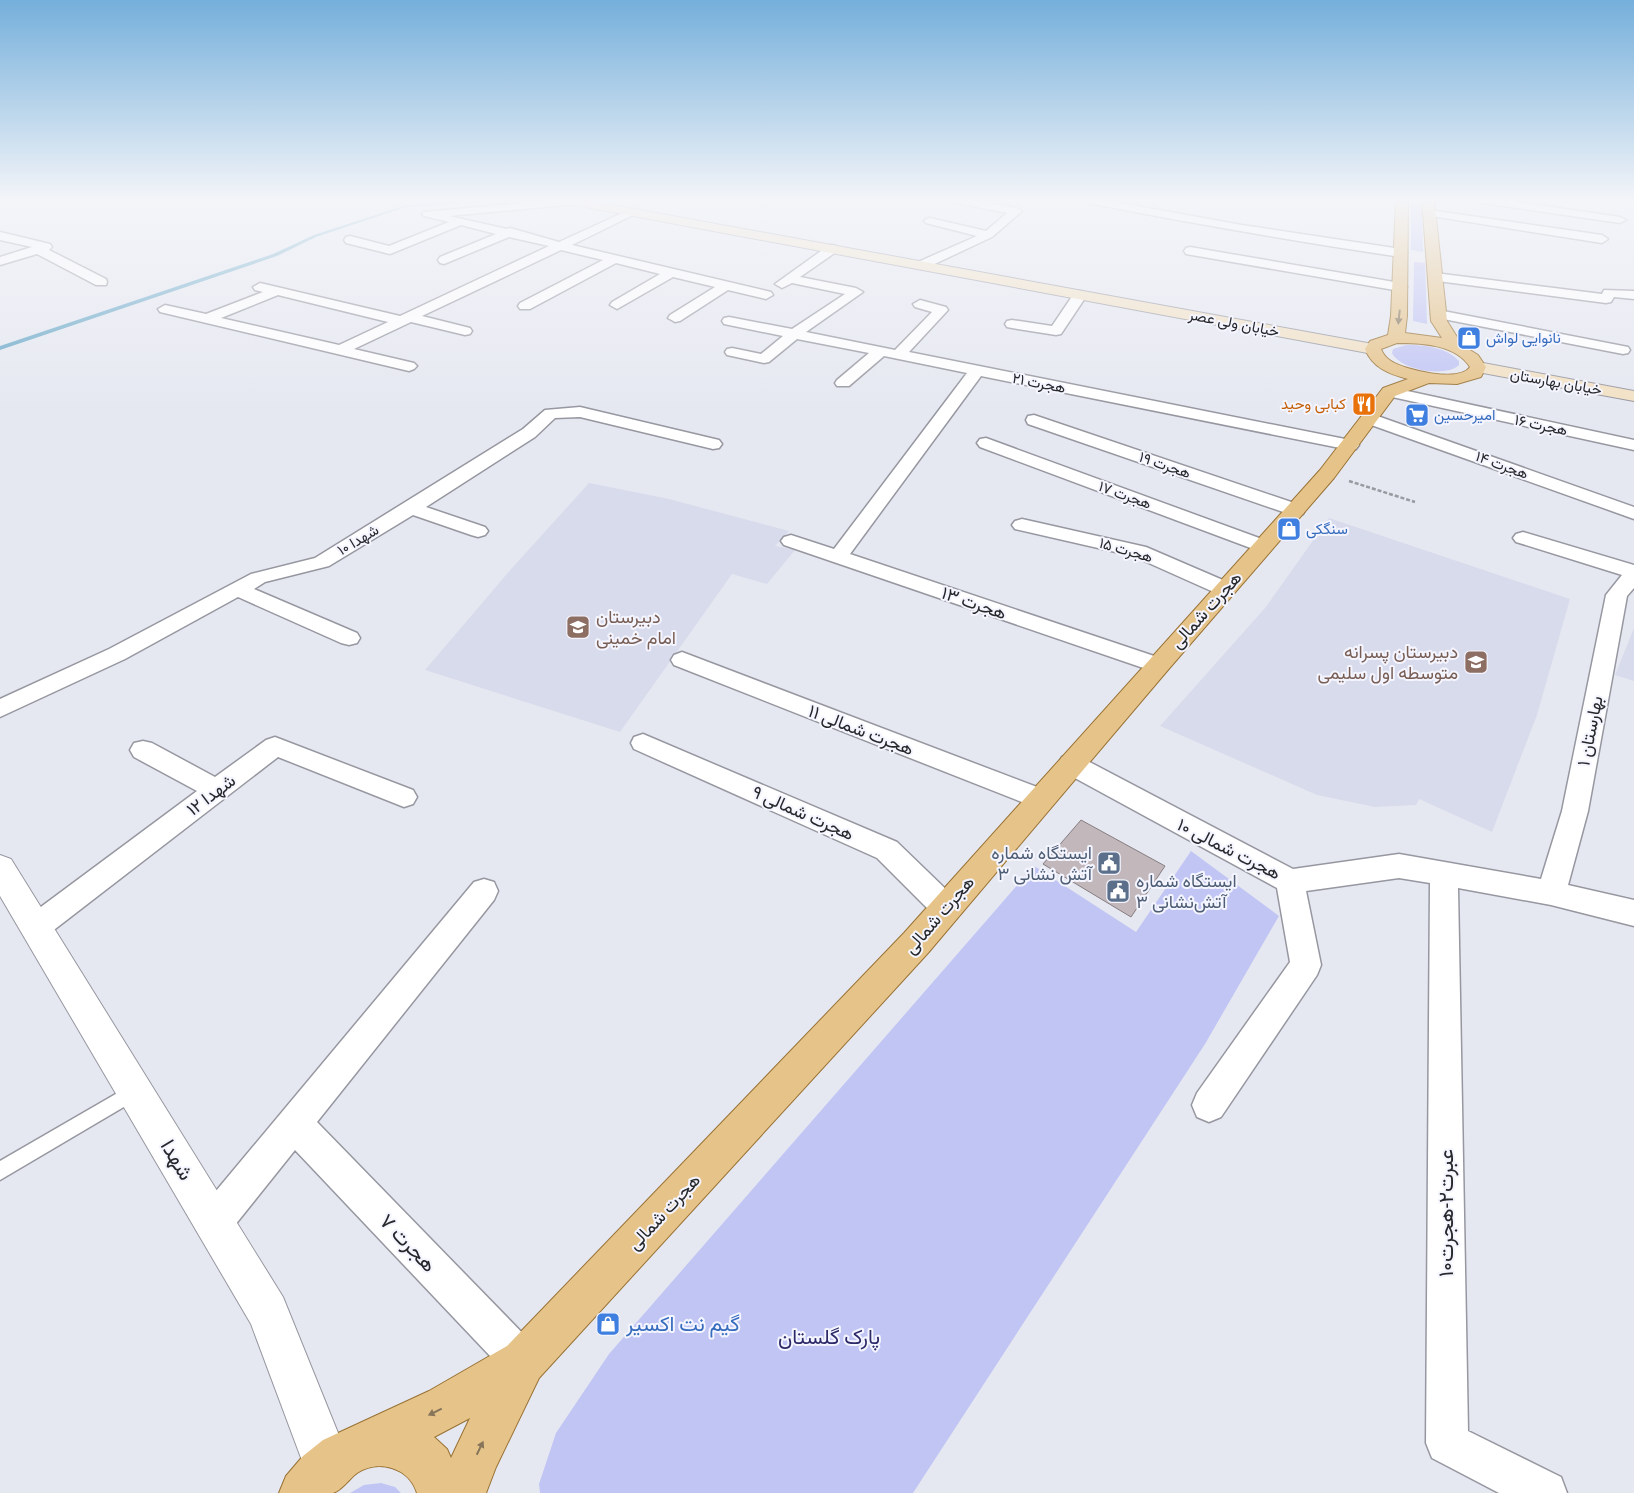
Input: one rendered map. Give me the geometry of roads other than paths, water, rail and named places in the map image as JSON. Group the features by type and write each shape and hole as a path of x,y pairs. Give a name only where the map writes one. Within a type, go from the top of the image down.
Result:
{"main road":[{"name":"خیابان ولی عصر","path":"941,269 1373,349"},
{"path":"1396,338 1400,316 1401,269"},
{"path":"1434,269 1439,321 1456,348"},
{"path":"1396,338 1426,340 1456,348 1475,361 1478,367 1476,372 1463,378 1443,380 1404,373 1388,378 1373,349 1376,344 1396,338"},
{"name":"خیابان بهارستان","path":"1478,367 1634,396"},
{"path":"1388,378 1427,378"},
{"name":"هجرت شمالی","path":"523,1362 916,943 1327,474 1369,418 1388,378"},
{"path":"367,1445 445,1407 523,1362"},
{"path":"462,1493 475,1458 523,1362"},
{"path":"315,1479 355,1448 384,1442 409,1447 428,1463 439,1483 441,1493"}],"street":[{"path":"75,269 101,282"},
{"path":"340,350 511,269"},
{"path":"526,306 596,269"},
{"path":"659,269 766,295 804,269"},
{"path":"1290,269 1400,287"},
{"path":"617,305 672,272"},
{"path":"1435,277 1606,299 1609,293 1634,295"},
{"path":"732,352 764,358 794,334 856,292 790,279"},
{"path":"675,318 726,285"},
{"path":"260,287 465,331"},
{"path":"206,319 276,291"},
{"name":"هجرت ۲۱","path":"766,295 729,321 1350,445"},
{"path":"1012,324 1056,331 1080,295"},
{"path":"898,355 941,310 920,304"},
{"path":"165,309 409,366"},
{"path":"1438,314 1623,350"},
{"path":"843,383 881,351"},
{"path":"838,557 977,370"},
{"name":"هجرت ۱۶","path":"1388,378 1634,445"},
{"name":"شهدا ۱۰","path":"0,709 116,654 258,578 322,562 529,433 551,413 580,412 713,444"},
{"name":"هجرت ۱۴","path":"1369,418 1634,513"},
{"name":"هجرت ۱۹","path":"1034,420 1296,510"},
{"name":"هجرت ۱۷","path":"986,443 1263,546"},
{"path":"411,508 478,531"},
{"name":"هجرت ۱۵","path":"1022,525 1139,551 1225,589"},
{"path":"1523,538 1634,573"},
{"name":"هجرت ۱۳","path":"791,541 1158,665"},
{"name":"بهارستان ۱","path":"1551,893 1575,811 1617,595 1634,573"},
{"path":"237,589 349,638"},
{"name":"هجرت شمالی ۱۱","path":"682,660 1041,799"},
{"name":"هجرت شمالی ۹","path":"643,743 887,850 946,908"},
{"name":"شهدا ۱۲","path":"36,927 276,746 404,797"},
{"path":"143,750 217,790"},
{"name":"هجرت شمالی ۱۰","path":"1072,764 1290,881 1399,866 1551,893 1634,913"},
{"name":"شهدا","path":"0,868 268,1312 315,1479"},
{"name":"عبرت۲-هجرت۱۰","path":"1444,873 1447,1443 1544,1493"},
{"path":"1209,1105 1306,965 1290,881"},
{"path":"214,1222 484,891"},
{"name":"هجرت ۷","path":"294,1124 523,1362"}],"lane":[{"path":"0,1171 135,1091"}],"waterway":[{"path":"0,348 235,269"}],"place":[{"name":"نانوایی لواش","path":"1469,338"},
{"name":"کبابی وحید","path":"1364,404"},
{"name":"امیرحسین","path":"1417,415"},
{"name":"سنگکی","path":"1289,529"},
{"name":"دبیرستان امام خمینی","path":"578,627"},
{"name":"دبیرستان پسرانه متوسطه اول سلیمی","path":"1476,662"},
{"name":"ایستگاه شماره ۳ آتش نشانی","path":"1109,863"},
{"name":"ایستگاه شماره ۳ آتش‌نشانی","path":"1118,891"},
{"name":"گیم نت اکسیر","path":"608,1324"}],"park label":[{"name":"پارک گلستان","path":"829,1337"}]}
